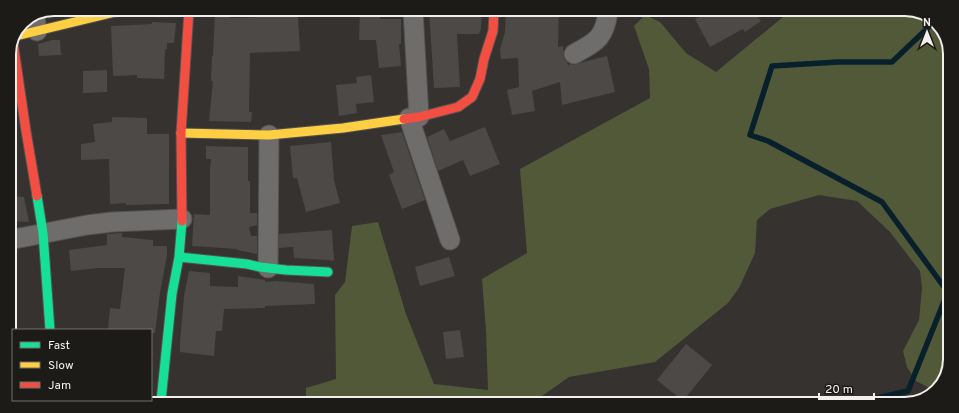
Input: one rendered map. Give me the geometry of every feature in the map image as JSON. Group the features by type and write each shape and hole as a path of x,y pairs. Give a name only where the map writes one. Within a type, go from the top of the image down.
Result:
{"street":[{"path":"24,31 36,24 85,16"},
{"path":"161,397 172,294 179,257 182,219 181,133 189,16"},
{"path":"413,16 414,117 450,240"},
{"path":"181,133 269,135 343,128 414,117 458,107 472,96 476,90 484,59 494,31 494,16"},
{"path":"574,54 596,41 602,34 607,23 608,16"},
{"path":"16,63 43,232 50,329"},
{"path":"268,268 269,135"},
{"path":"16,238 43,232 112,222 182,219"},
{"path":"179,257 247,264 290,271 328,272"}],"green space":[{"path":"644,16 660,22 686,53 716,72 784,16 905,16 924,21 932,27 938,35 943,52 943,359 938,378 930,388 916,381 907,367 903,351 919,320 922,288 920,271 890,232 857,201 819,195 770,209 757,220 755,253 739,288 728,303 655,362 569,377 540,397 306,397 306,388 336,379 335,295 345,282 352,226 378,222 406,314 434,384 488,390 482,279 527,253 520,169 650,98 649,69 634,26"}],"building":[{"path":"215,16 230,16 230,18 298,16 300,51 250,53 249,112 252,112 251,122 209,121 213,81 211,81"},
{"path":"360,16 380,16 380,19 401,19 401,44 399,44 401,66 379,68 376,40 359,40"},
{"path":"429,16 482,16 481,29 479,34 457,34 460,87 434,88"},
{"path":"506,16 559,16 558,47 563,46 564,59 568,65 574,65 607,56 615,92 562,105 560,82 532,91 535,111 512,115 507,90 519,87 518,58 501,59 500,49 505,32"},
{"path":"701,16 757,16 761,21 745,32 743,29 710,47 695,19"},
{"path":"152,22 176,23 174,43 167,43 167,49 165,49 164,79 137,78 137,75 113,76 111,26 152,24"},
{"path":"52,40 60,40 61,55 39,56 38,44"},
{"path":"107,70 107,92 83,93 83,71"},
{"path":"371,75 374,102 356,104 357,113 339,116 336,85 357,83 356,77"},
{"path":"112,117 147,118 147,134 169,134 169,204 110,204 109,159 81,160 81,144 95,142 93,124 112,122"},
{"path":"485,127 500,164 470,176 463,160 438,171 427,137 444,129 450,141"},
{"path":"402,132 425,200 402,209 389,175 394,172 381,135"},
{"path":"331,142 334,180 340,203 306,212 297,178 293,178 290,146"},
{"path":"206,146 248,147 250,213 257,213 257,225 249,227 251,236 257,236 257,254 237,249 192,246 194,214 210,215 211,159 206,159"},
{"path":"16,196 24,197 29,222 16,221"},
{"path":"332,230 334,261 294,258 293,247 279,248 279,234"},
{"path":"122,233 122,237 153,240 153,246 167,246 167,255 155,333 152,333 152,329 108,329 110,308 120,309 125,268 98,268 71,271 69,250 107,245 107,234"},
{"path":"449,257 455,276 420,286 415,267"},
{"path":"189,271 210,273 210,286 238,287 238,276 265,280 265,282 276,281 314,284 315,304 265,306 265,308 224,309 222,331 216,331 214,356 180,352 184,296"},
{"path":"460,330 464,357 446,359 443,332"},
{"path":"686,344 712,365 686,397 678,397 657,380"}],"waterway":[{"path":"930,26 892,62 838,62 772,66 750,135 768,141 882,202 943,286"},
{"path":"882,397 908,391 943,304"}],"traffic: fast":[{"path":"37,196 43,233 50,329"},
{"path":"161,397 172,294 179,257 182,221"},
{"path":"179,257 247,264 286,270 328,272"}],"traffic: slow":[{"path":"22,35 99,16"},
{"path":"181,133 269,135 343,128 404,119"}],"traffic: jam":[{"path":"182,221 181,133 189,16"},
{"path":"404,119 419,117 458,107 472,97 480,79 484,59 493,31 494,16"},
{"path":"16,63 37,196"}]}
